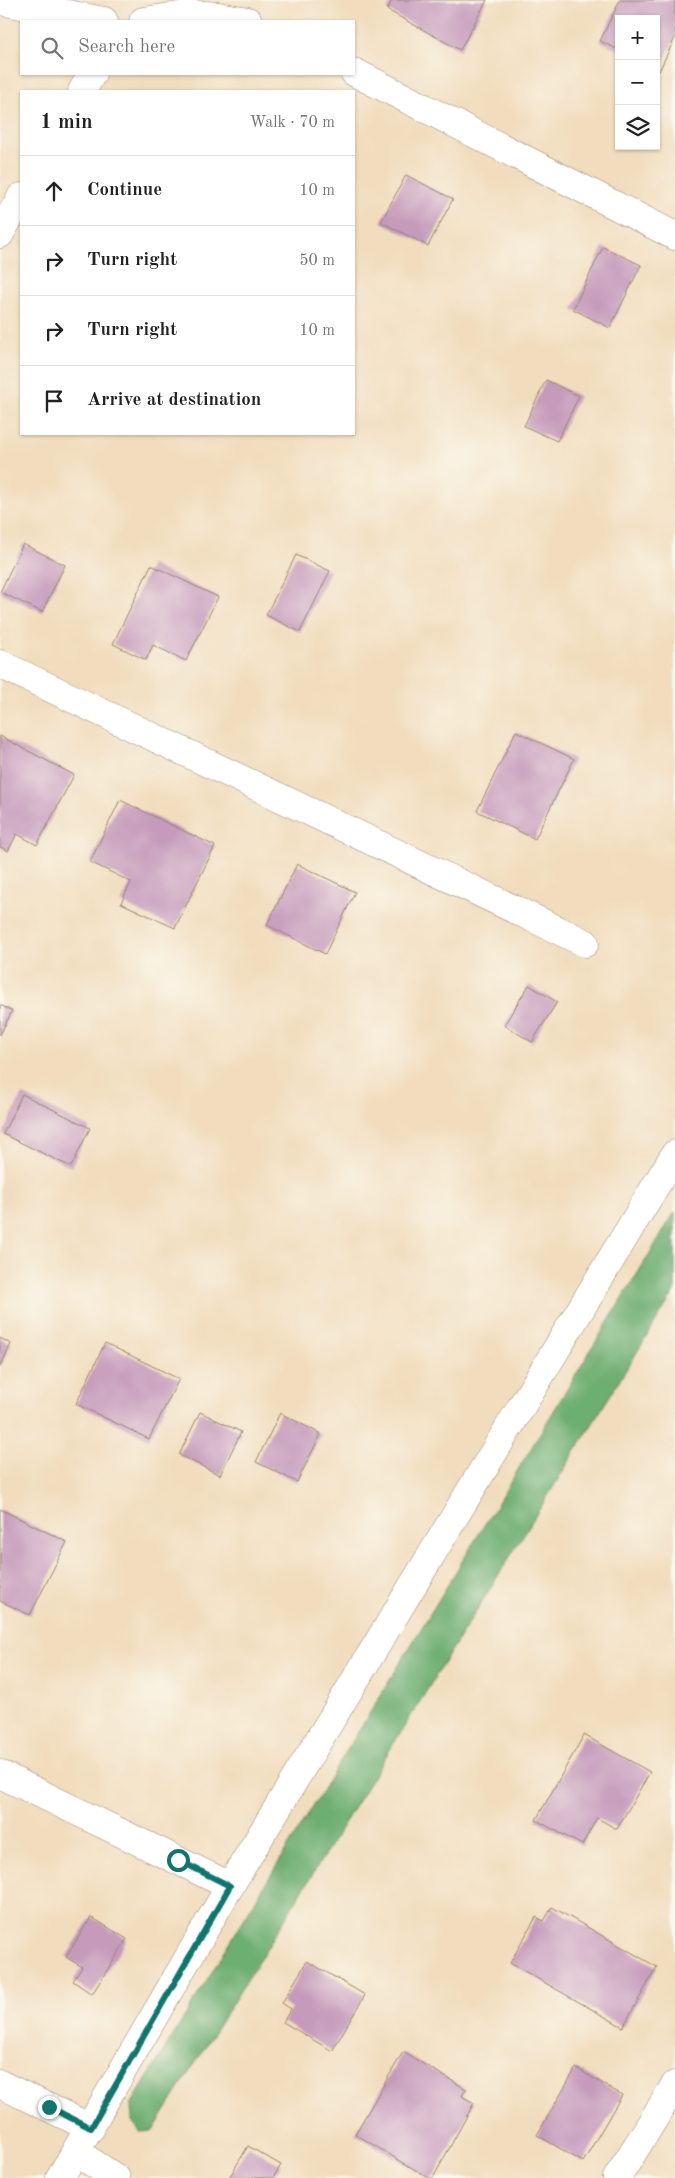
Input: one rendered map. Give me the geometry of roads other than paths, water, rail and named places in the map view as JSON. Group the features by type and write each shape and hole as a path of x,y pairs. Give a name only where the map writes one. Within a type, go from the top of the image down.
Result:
{"street":[{"path":"0,1 99,20"},
{"path":"150,20 192,14 242,20"},
{"path":"355,73 675,236"},
{"path":"83,90 91,75"},
{"path":"0,234 20,199"},
{"path":"0,664 585,944"},
{"path":"60,2178 91,2128 230,1886 675,1154"},
{"path":"0,1774 230,1886"},
{"path":"0,2084 91,2128"},
{"path":"617,2178 675,2085"},
{"path":"76,2152 116,2178"}]}
